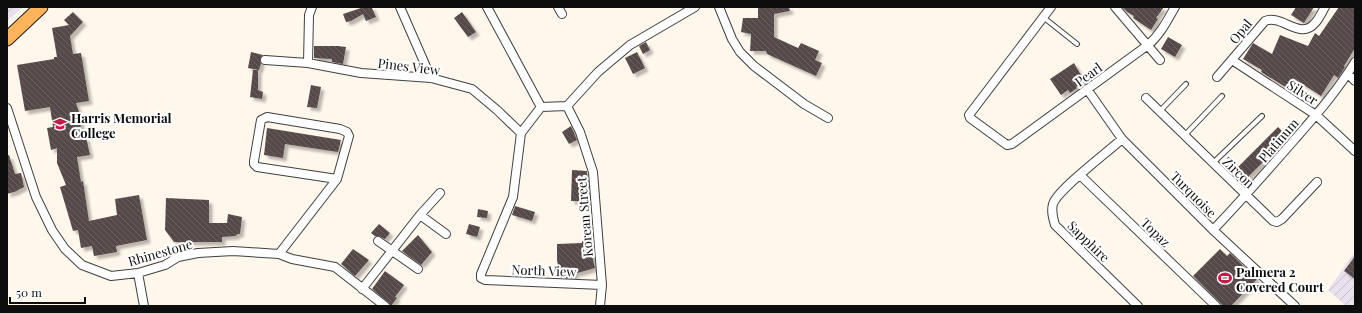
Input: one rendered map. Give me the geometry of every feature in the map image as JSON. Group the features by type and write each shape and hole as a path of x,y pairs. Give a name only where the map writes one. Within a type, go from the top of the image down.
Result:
{"main road":[{"path":"7,39 41,7"}],"street":[{"path":"308,63 309,16 312,7"},
{"path":"400,7 431,78"},
{"path":"487,7 541,107"},
{"path":"541,107 567,106 598,72 630,45 695,7"},
{"path":"719,7 732,39 740,52 754,66 804,104 828,118"},
{"path":"1043,17 1051,7"},
{"path":"1115,7 1160,60"},
{"name":"Pearl","path":"1043,17 970,115 970,118 1007,145 1012,144 1148,45 1158,35 1175,7"},
{"name":"Opal","path":"1217,77 1265,21 1274,20 1302,30 1315,24 1325,7"},
{"name":"Pines View","path":"265,60 308,63 361,73 431,78 472,90 483,97 521,133"},
{"name":"Silver","path":"1232,60 1316,115 1355,151"},
{"name":"Platinum","path":"1213,230 1246,195 1316,115 1348,74 1355,62"},
{"path":"1348,74 1355,81"},
{"name":"Turquoise","path":"1087,89 1122,139 1213,230 1295,306"},
{"name":"Zircon","path":"1146,98 1274,221 1277,222 1282,219 1317,182"},
{"name":"Korean Street","path":"567,106 580,132 593,172 602,285 600,306"},
{"path":"521,133 541,107"},
{"name":"Rhinestone","path":"7,108 36,197 52,230 65,249 82,265 111,276 138,273 165,265 186,254 234,251 279,254 292,259 335,267 385,306"},
{"path":"279,254 337,179 349,136 347,132 340,129 267,117 261,120 254,161 254,164 257,167 268,170 337,179"},
{"name":"North View","path":"521,133 513,197 481,274 481,278 485,280 602,285"},
{"name":"Sapphire","path":"1122,139 1056,197 1053,203 1053,218 1055,225 1138,306"},
{"name":"Topaz","path":"1080,175 1216,306"},
{"path":"362,289 440,192"},
{"path":"420,215 446,234"},
{"path":"378,242 418,269"},
{"path":"138,273 144,306"}],"lane":[{"path":"1043,17 1077,44"},
{"path":"1160,112 1186,84"},
{"path":"1184,136 1222,96"},
{"path":"1213,163 1262,116"}],"shaded area":[{"path":"7,7 23,7 7,21"},
{"path":"1355,252 1355,306 1346,306 1328,290"}],"building":[{"path":"360,7 374,7 372,8 376,17 366,21 363,14 351,21 346,22 343,14 361,8"},
{"path":"758,7 789,7 790,11 774,14 774,37 798,48 801,43 819,51 815,60 822,63 816,76 767,54 766,51 750,51 751,34 741,32 743,18 758,18"},
{"path":"1122,7 1164,7 1156,18 1158,19 1151,30 1133,18 1134,16"},
{"path":"1296,7 1314,7 1304,23 1291,15"},
{"path":"1339,7 1355,7 1355,48 1338,78 1334,75 1321,96 1293,78 1287,88 1261,72 1262,70 1243,59 1253,43 1272,54 1280,35 1308,46 1315,33 1319,36"},
{"path":"73,12 83,22 70,36 73,54 81,53 89,101 76,103 81,118 80,138 86,137 90,155 77,157 81,182 83,181 89,221 117,215 115,199 139,195 147,240 116,246 117,252 94,256 92,246 81,248 78,230 73,231 60,187 66,185 57,163 57,148 51,150 47,128 53,127 50,107 25,111 17,65 54,59 54,57 57,57 52,28 69,25 64,20"},
{"path":"462,12 476,32 468,37 454,18"},
{"path":"1168,37 1182,45 1175,57 1161,49"},
{"path":"646,42 650,50 643,54 639,46"},
{"path":"314,46 346,47 343,64 332,62 332,59 314,58"},
{"path":"251,52 263,55 260,59 261,63 259,70 248,68"},
{"path":"637,52 645,68 633,74 625,58"},
{"path":"1074,63 1085,82 1076,87 1077,88 1070,93 1068,90 1061,95 1050,79"},
{"path":"253,70 258,70 258,90 263,92 262,99 250,97"},
{"path":"311,85 321,87 317,108 307,107"},
{"path":"571,126 577,140 569,144 562,132"},
{"path":"1278,127 1288,137 1248,177 1238,167"},
{"path":"267,128 341,140 338,152 285,144 283,158 264,155"},
{"path":"9,155 15,174 21,173 24,187 7,194 7,156"},
{"path":"572,170 587,171 588,201 571,201"},
{"path":"166,198 209,200 209,223 227,223 228,214 242,217 240,234 237,234 236,236 222,237 222,242 174,242 165,230"},
{"path":"515,206 535,212 532,221 512,215"},
{"path":"478,209 488,211 487,218 477,217"},
{"path":"379,224 390,233 385,239 371,233"},
{"path":"469,224 480,227 477,237 466,234"},
{"path":"418,235 432,252 421,265 402,251"},
{"path":"593,240 594,251 591,251 595,268 574,274 575,278 560,278 557,260 557,244 582,243 582,241"},
{"path":"353,249 369,260 355,276 341,264"},
{"name":"Palmera 2 Covered Court","path":"1220,249 1227,256 1230,253 1257,279 1231,306 1223,306 1193,276"},
{"path":"1355,256 1355,279 1344,271"},
{"path":"385,271 404,285 395,297 397,298 391,306 372,289"}],"place":[{"name":"Harris Memorial College","path":"60,124"},
{"name":"Palmera 2 Covered Court","path":"1225,278"}]}
